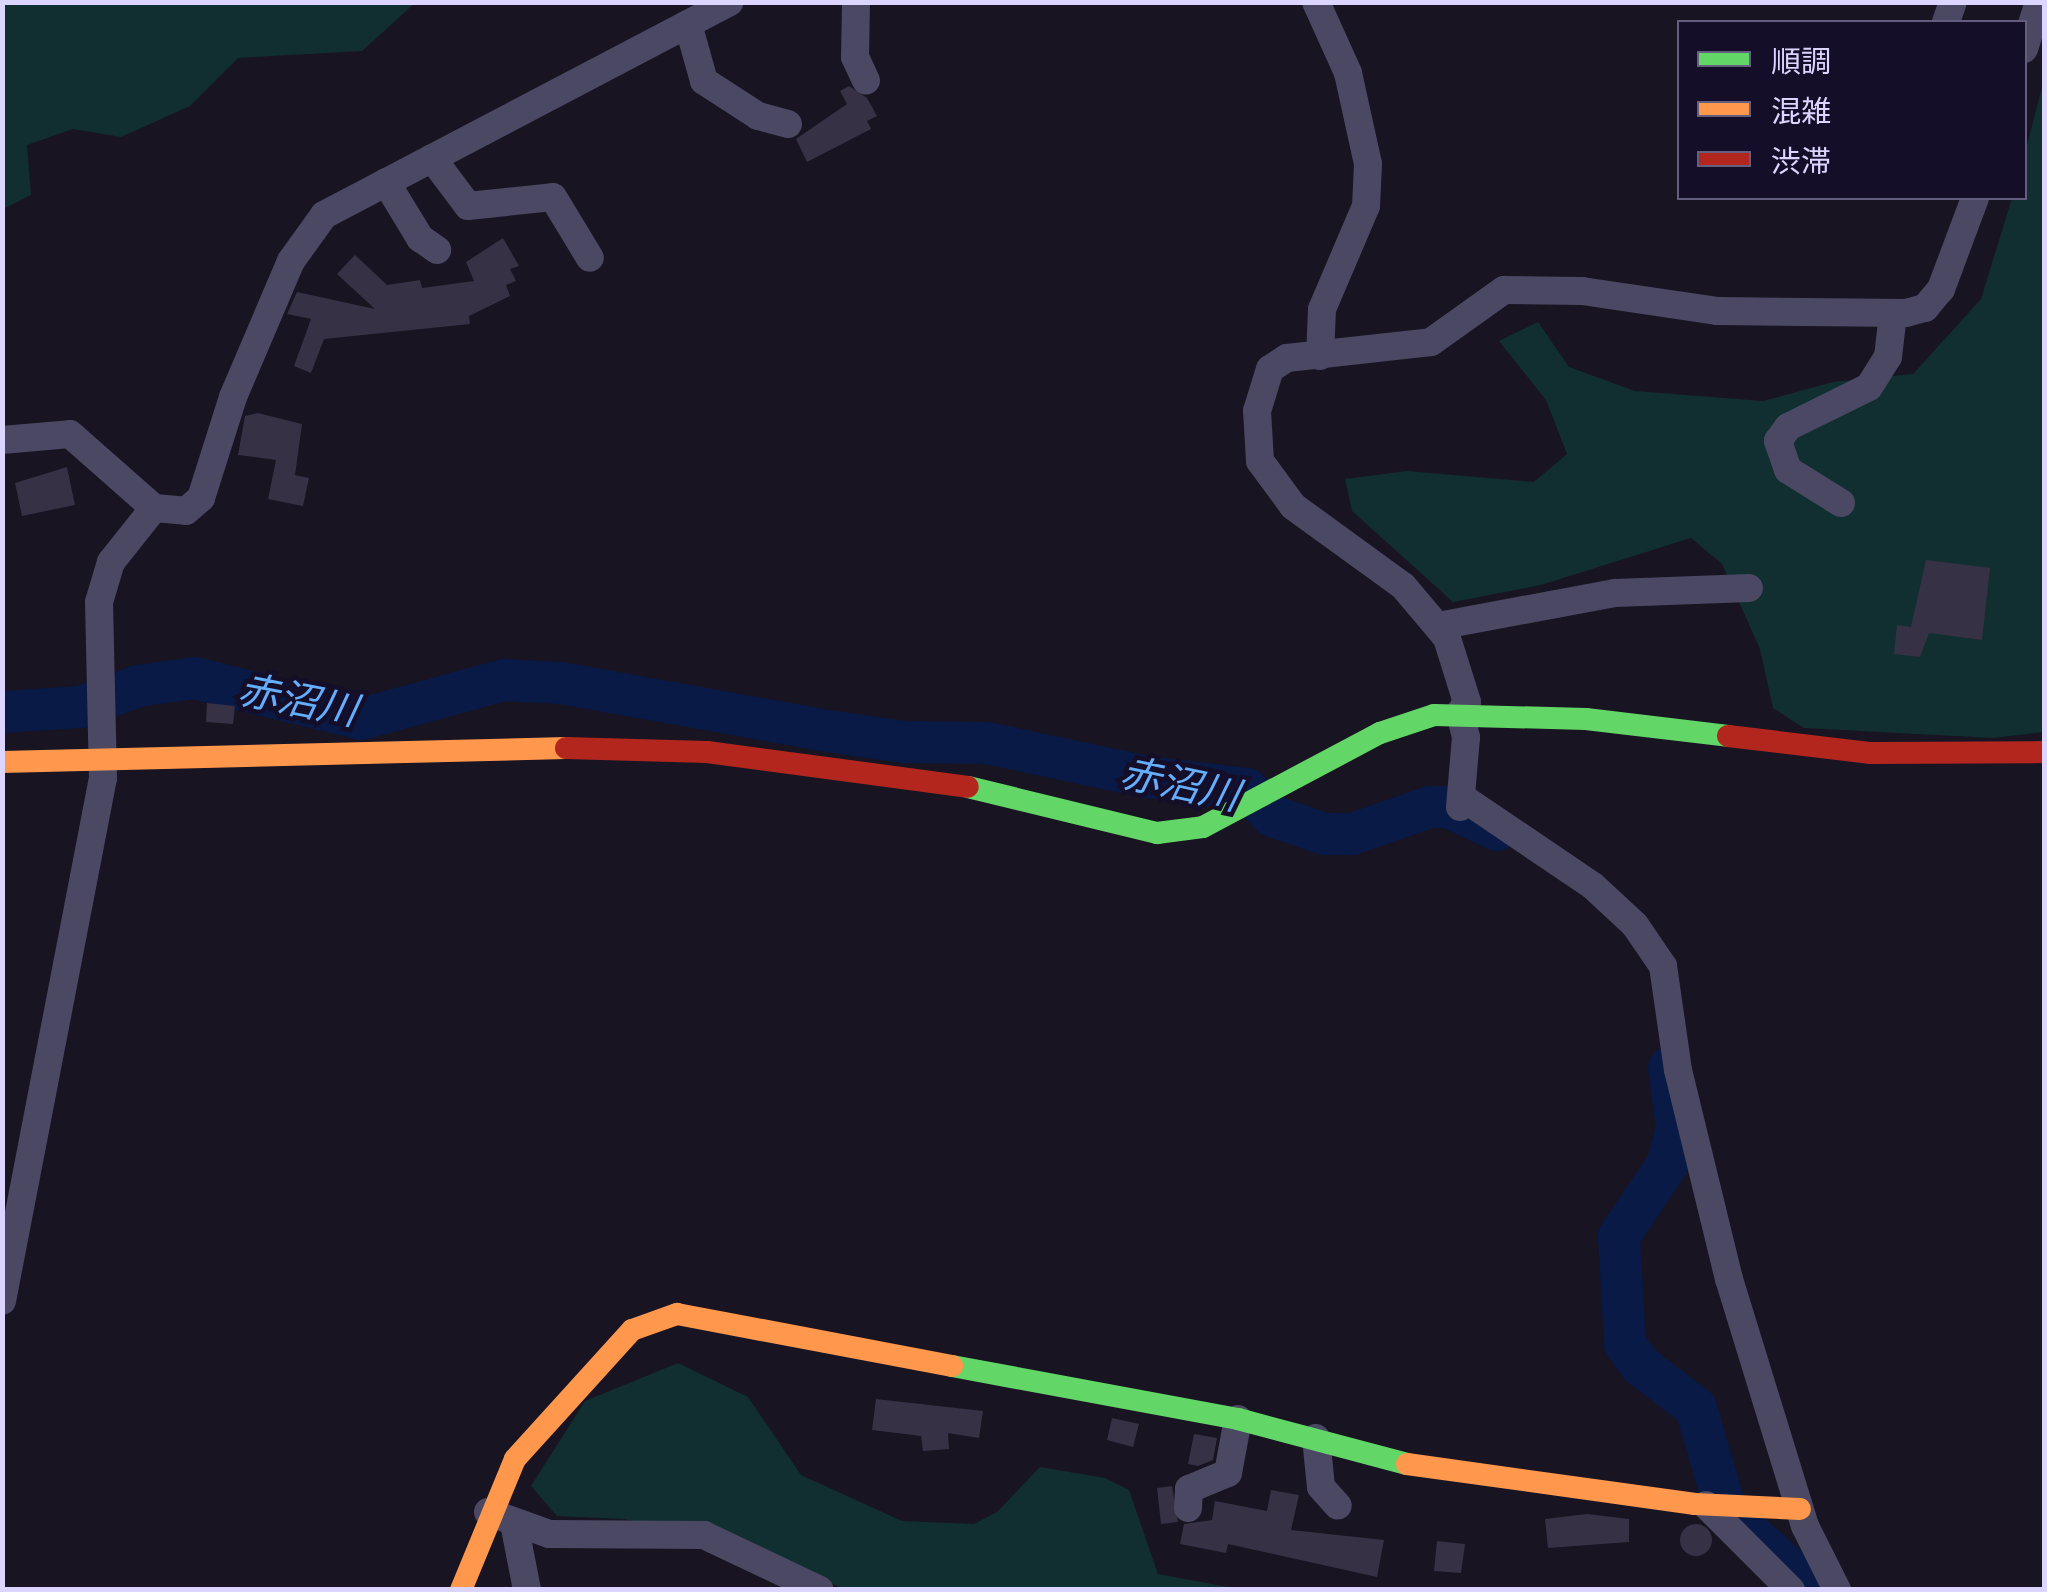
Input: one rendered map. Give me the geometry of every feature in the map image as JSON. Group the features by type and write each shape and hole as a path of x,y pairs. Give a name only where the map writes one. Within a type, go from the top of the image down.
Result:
{"street":[{"path":"2,440 70,434 154,508 186,512 201,498 233,398 305,236 324,214 730,2"},
{"path":"856,2 854,57 866,82"},
{"path":"1316,2 1348,73 1368,164 1366,206 1322,310 1320,356"},
{"path":"2027,40 2039,2"},
{"path":"688,24 704,81 758,116 788,124"},
{"path":"432,158 468,206 553,197 590,258"},
{"path":"386,182 420,238 437,250"},
{"path":"1835,1589 1800,1509 1728,1278 1678,1070 1663,966 1634,925 1594,886 1463,803 1460,714 1467,702 1460,666 1438,626 1404,586 1293,506 1260,461 1257,411 1270,369 1288,358 1431,342 1504,290 1582,291 1700,310 1893,314 1925,308 1934,300 1974,200"},
{"path":"1841,503 1788,470 1778,440 1788,427 1869,386 1888,357 1893,314"},
{"path":"2,1301 104,759 99,602 111,562 154,508"},
{"path":"1438,626 1615,593 1749,588"},
{"path":"2,762 554,748 707,752 952,783 1157,833 1202,828 1406,722 1460,714 1586,719 1871,752 2044,752"},
{"path":"461,1590 501,1517 515,1459 604,1358 642,1323 677,1314 1238,1419 1446,1474 1716,1506 1800,1509"},
{"path":"1188,1508 1189,1489 1228,1473 1238,1419"},
{"path":"1316,1438 1321,1487 1338,1506"},
{"path":"1716,1506 1791,1590"},
{"path":"501,1517 527,1590"},
{"path":"501,1517 567,1536 704,1536 820,1590"}],"green space":[{"path":"3,2 415,3 362,51 238,58 190,106 121,137 73,129 27,145 31,195 3,209"},
{"path":"2044,79 2044,732 1993,738 1804,728 1773,708 1760,649 1722,564 1691,538 1541,585 1453,602 1352,511 1345,479 1407,471 1534,482 1567,454 1546,400 1499,341 1538,322 1569,367 1635,391 1763,401 1833,382 1913,374 1981,299 2011,200 2027,200 2027,145"},
{"path":"678,1363 748,1397 801,1475 902,1521 974,1524 997,1512 1040,1467 1105,1478 1129,1490 1158,1574 1239,1589 843,1589 744,1539 622,1519 557,1516 531,1486 585,1401"}],"building":[{"path":"849,86 867,98 877,116 867,121 871,129 807,162 796,139 847,104 840,91"},
{"path":"503,238 519,266 510,269 516,281 506,285 510,296 469,316 470,324 324,339 311,373 294,366 311,319 287,314 297,292 375,309 337,274 355,255 387,285 420,280 422,288 474,281 466,262"},
{"path":"258,413 302,424 295,475 309,478 303,506 268,499 276,460 238,455 245,416"},
{"path":"67,467 75,505 22,516 15,483"},
{"path":"1926,560 1990,568 1982,640 1929,633 1920,657 1894,654 1897,625 1911,627"},
{"path":"207,703 235,706 233,724 206,722"},
{"path":"876,1399 983,1411 979,1438 948,1433 949,1449 923,1451 921,1436 872,1430"},
{"path":"1112,1418 1139,1424 1133,1447 1107,1440"},
{"path":"1194,1434 1217,1438 1213,1460 1198,1466 1188,1464"},
{"path":"1172,1486 1178,1522 1161,1524 1157,1488"},
{"path":"1271,1490 1299,1495 1291,1530 1384,1540 1377,1577 1228,1544 1226,1553 1180,1544 1184,1524 1212,1520 1215,1501 1267,1511"},
{"path":"1587,1514 1629,1519 1629,1542 1548,1548 1545,1519"},
{"path":"1696,1524 1707,1529 1712,1540 1707,1551 1696,1556 1685,1551 1680,1540 1685,1529"},
{"path":"1437,1541 1465,1544 1461,1573 1434,1571"}],"waterway":[{"name":"赤沼川","path":"2,712 81,707 138,686 194,678 362,719 504,680 561,683 821,730 904,742 987,743 1147,777 1247,789 1272,816 1325,834 1352,834 1430,807 1448,807 1497,830"},
{"name":"赤沼川","path":"1669,1068 1677,1128 1667,1165 1619,1236 1625,1344 1640,1365 1696,1408 1723,1501 1740,1524 1813,1590"}],"traffic: fast":[{"path":"968,787 1157,833 1203,827 1380,733 1434,715 1586,719 1728,736"},
{"path":"952,1366 1238,1419 1407,1464"}],"traffic: slow":[{"path":"2,762 566,748"},
{"path":"461,1590 515,1459 632,1330 677,1314 952,1366"},
{"path":"1407,1464 1695,1504 1800,1509"}],"traffic: jam":[{"path":"1728,736 1871,753 2044,752"},
{"path":"566,748 707,752 968,787"}]}
